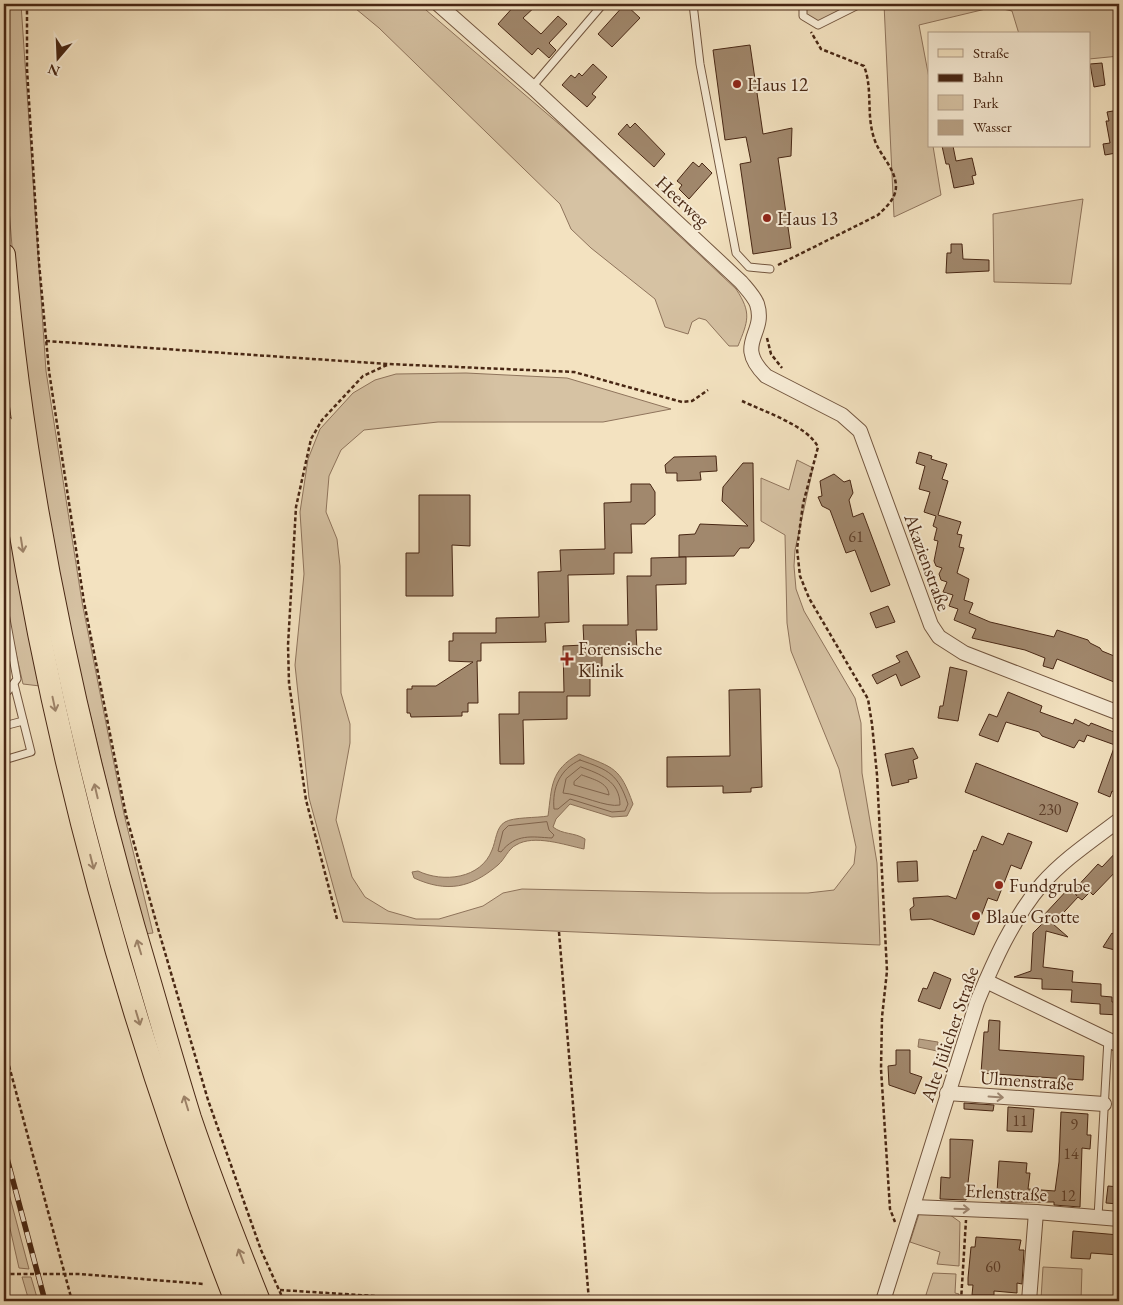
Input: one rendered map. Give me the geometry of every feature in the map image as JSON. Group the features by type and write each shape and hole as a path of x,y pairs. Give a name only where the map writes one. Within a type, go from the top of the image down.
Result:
{"main road":[{"path":"4,255 8,300 40,525 57,622 106,831 190,1118 259,1301"},
{"path":"4,427 22,551 61,738 102,901 170,1122 236,1301"}],"street":[{"name":"Heerweg","path":"438,4 532,87 723,264 751,294 757,304 758,315 751,347 751,356 756,366"},
{"name":"Akazienstraße","path":"756,366 766,376 842,415 860,431 931,625 939,637 964,653 1119,713"},
{"name":"Alte Jülicher Straße","path":"883,1301 947,1093 977,1002 986,981 1014,926 1042,884 1119,820"},
{"path":"986,981 1114,1042"},
{"name":"Ulmenstraße","path":"947,1093 1104,1104"},
{"name":"Erlenstraße","path":"913,1207 1036,1212 1119,1219"},
{"path":"1029,1301 1036,1212"}],"lane":[{"path":"532,87 603,4"},
{"path":"693,4 700,64 736,253 749,267 770,269"},
{"path":"803,4 803,16 818,25 860,4"},
{"path":"4,608 17,679 8,691 4,692"},
{"path":"4,760 31,752 14,684"},
{"path":"4,726 23,721"},
{"path":"1098,1217 1104,1104 1114,1042"}],"path":[{"path":"28,4 27,69 46,341 58,440 84,602 126,814 208,1100 261,1250 284,1301"},
{"path":"770,269 878,215 889,204 896,186 890,165 874,139 870,119 869,80 864,66 821,49 803,16"},
{"path":"46,341 388,364 574,372 682,402 692,401 708,390"},
{"path":"337,918 306,800 289,683 288,645 296,507 311,439 322,420 363,376 388,364"},
{"path":"742,401 802,430 814,439 818,447 799,529 797,549 800,576 809,598 850,665 868,699 877,775 887,971 882,1017 882,1098 890,1209 897,1224"},
{"path":"559,932 589,1301"},
{"path":"4,1047 72,1301"},
{"path":"961,1301 966,1209"},
{"path":"4,1274 65,1275 204,1284"},
{"path":"280,1290 454,1301"}],"green space":[{"path":"4,4 21,4 46,371 82,602 124,814 153,933 143,934 49,544 18,321 4,147"},
{"path":"350,4 419,4 566,130 736,289 741,297 747,317 738,346 729,346 706,320 699,318 692,322 688,334 665,327 655,299 591,248 571,229 560,204 379,28"},
{"path":"803,4 859,4 819,25 803,16"},
{"path":"884,4 1119,4 1119,56 1090,59 1090,32 1018,32 1012,11 994,7 919,25 928,73 928,148 933,148 941,195 894,217"},
{"path":"1083,199 1071,284 994,282 993,214"},
{"path":"466,373 567,378 671,409 603,422 438,422 364,430 341,450 329,476 326,512 337,539 340,566 341,693 350,724 350,743 336,820 352,877 365,897 388,911 416,919 439,919 483,906 503,893 522,889 708,893 808,893 834,890 854,864 856,847 839,769 791,651 787,623 785,535 761,521 761,478 789,490 797,460 813,468 795,550 796,589 804,611 855,698 861,723 862,773 877,863 880,945 343,922 309,798 295,665 304,574 300,512 308,459 320,429 353,393 375,380 396,374"},
{"path":"4,488 40,686 23,684 4,601"},
{"path":"4,1175 29,1269 19,1268 4,1202"},
{"path":"920,1211 946,1212 960,1222 959,1266 937,1264 940,1252 910,1242"},
{"path":"1043,1267 1082,1269 1081,1301 1041,1299"},
{"path":"933,1273 956,1274 955,1293 959,1294 958,1301 924,1301"},
{"path":"22,1277 31,1277 38,1301 29,1301"}],"water":[{"path":"579,754 614,770 624,783 633,804 627,816 612,817 570,804 556,819 553,827 585,839 584,849 550,841 532,840 513,847 503,860 488,873 468,883 448,887 437,886 414,878 412,872 418,871 439,877 460,876 470,873 487,860 502,824 519,818 548,816 554,780 562,766"},
{"path":"919,1039 938,1042 937,1051 918,1047"}],"building":[{"path":"516,4 538,4 523,18 541,34 558,16 567,24 549,43 556,50 549,58 538,48 532,55 498,24"},
{"path":"625,4 640,18 612,47 598,34"},
{"path":"750,45 763,134 792,128 791,156 778,158 791,248 753,254 740,164 751,162 746,137 725,140 713,50"},
{"path":"1102,63 1105,85 1094,87 1090,64"},
{"path":"593,64 607,77 592,94 596,97 587,107 562,85 571,75 575,78 579,73 582,76"},
{"path":"1119,110 1119,146 1115,147 1116,153 1105,155 1103,144 1110,143 1106,121 1109,121 1107,112"},
{"path":"635,123 665,154 654,167 618,134 627,124 630,128"},
{"path":"942,148 953,148 956,161 972,158 976,175 972,176 974,184 954,188 949,164 946,164"},
{"path":"693,162 699,167 702,163 712,173 689,199 679,189 682,185 677,181"},
{"path":"951,244 962,244 963,259 989,260 989,271 946,273 947,253 951,253"},
{"path":"919,452 932,456 931,459 947,464 942,479 948,481 938,515 961,522 957,534 962,535 959,547 964,548 957,573 969,579 964,600 973,603 969,613 990,622 1054,637 1057,630 1088,640 1102,651 1119,658 1119,684 1057,659 1053,669 1043,666 1045,658 1025,650 972,638 976,629 954,620 958,609 949,606 953,595 943,592 947,582 941,580 939,574 942,568 936,566 934,561 938,541 934,540 937,528 933,526 936,516 924,512 930,492 919,489 925,466 916,463"},
{"path":"716,456 717,471 700,472 701,480 677,481 677,473 666,473 665,465 674,457"},
{"path":"743,463 753,463 754,541 749,548 740,548 734,556 679,557 679,535 695,534 700,524 748,526 722,501 723,487"},
{"path":"834,474 844,482 850,480 853,493 849,500 853,517 863,513 890,585 871,592 855,550 846,553 830,510 822,506 818,497 822,496 820,481"},
{"path":"631,484 650,484 655,492 655,515 645,524 631,524 632,553 614,553 614,574 568,575 569,622 545,623 546,642 481,643 481,661 477,661 478,703 468,703 468,712 462,712 462,716 411,717 410,713 407,713 407,689 412,689 412,686 436,686 473,662 449,661 449,641 453,641 453,633 496,633 496,618 539,617 538,572 561,571 560,550 605,549 604,503 631,502"},
{"path":"419,495 470,495 470,546 452,545 453,596 406,596 406,553 419,553"},
{"path":"686,557 686,584 656,585 657,630 636,630 637,651 602,652 602,666 590,666 590,696 567,696 567,719 523,720 524,764 500,764 499,714 519,714 519,692 564,692 563,646 584,645 583,625 628,625 627,576 651,576 651,558"},
{"path":"888,606 895,622 876,628 870,613"},
{"path":"907,651 920,677 901,686 896,674 877,684 872,675 900,662 896,656"},
{"path":"950,667 967,671 958,721 938,718 940,706 943,706"},
{"path":"760,689 762,787 751,788 751,792 723,793 723,786 667,787 667,757 730,756 729,690"},
{"path":"1008,692 1042,706 1040,712 1073,724 1075,719 1089,726 1091,723 1119,734 1119,794 1112,791 1110,797 1098,792 1115,745 1087,735 1084,742 1079,740 1074,748 1042,736 1039,732 1006,722 998,742 979,735 989,714 997,717"},
{"path":"913,748 918,758 913,760 917,778 892,786 885,754"},
{"path":"976,763 1078,803 1067,832 965,792"},
{"path":"1008,833 1032,842 1021,869 1011,865 997,901 988,898 974,935 931,919 911,920 910,909 914,906 913,898 948,896 956,899 974,850 976,851 982,836 1003,845"},
{"path":"1119,849 1119,868 1093,895 1090,892 1082,900 1078,897 1053,924 1068,937 1046,931 1043,967 1073,971 1072,982 1101,984 1101,996 1112,997 1112,1002 1119,1002 1119,1015 1100,1014 1100,1004 1071,1002 1072,990 1042,989 1042,979 1014,977 1031,971 1033,933 1047,919 1043,916 1069,888 1077,896 1073,891 1098,864 1102,867"},
{"path":"917,861 918,881 898,882 897,862"},
{"path":"1112,933 1119,938 1119,951 1103,947"},
{"path":"934,972 951,979 940,1009 918,1001 923,988 927,989"},
{"path":"989,1020 1000,1021 999,1050 1084,1056 1083,1080 981,1073 984,1032 988,1032"},
{"path":"896,1050 910,1050 910,1073 922,1077 915,1094 889,1085 888,1066 896,1065"},
{"path":"964,1103 994,1105 993,1111 964,1109"},
{"path":"1008,1107 1034,1109 1032,1132 1007,1131"},
{"path":"1061,1112 1088,1114 1087,1135 1091,1135 1090,1149 1082,1148 1080,1207 1054,1205 1054,1202 1001,1202 1001,1192 997,1192 999,1161 1027,1163 1026,1173 1030,1173 1028,1189 1055,1191 1059,1162"},
{"path":"950,1139 973,1140 966,1200 940,1199 941,1177 950,1178"},
{"path":"1108,1186 1119,1187 1119,1204 1106,1203"},
{"path":"1073,1231 1119,1235 1119,1255 1091,1253 1090,1259 1071,1258"},
{"path":"976,1237 1021,1240 1019,1250 1024,1250 1022,1284 1017,1283 1017,1293 994,1291 994,1295 972,1295 973,1285 968,1285 968,1278 971,1247 975,1247"}],"railway":[{"path":"4,1147 45,1301"}],"place":[{"name":"Haus 12","path":"737,84"},
{"name":"Haus 13","path":"767,218"},
{"name":"Forensische Klinik","path":"567,659"},
{"name":"Fundgrube","path":"999,885"},
{"name":"Blaue Grotte","path":"976,916"}]}
